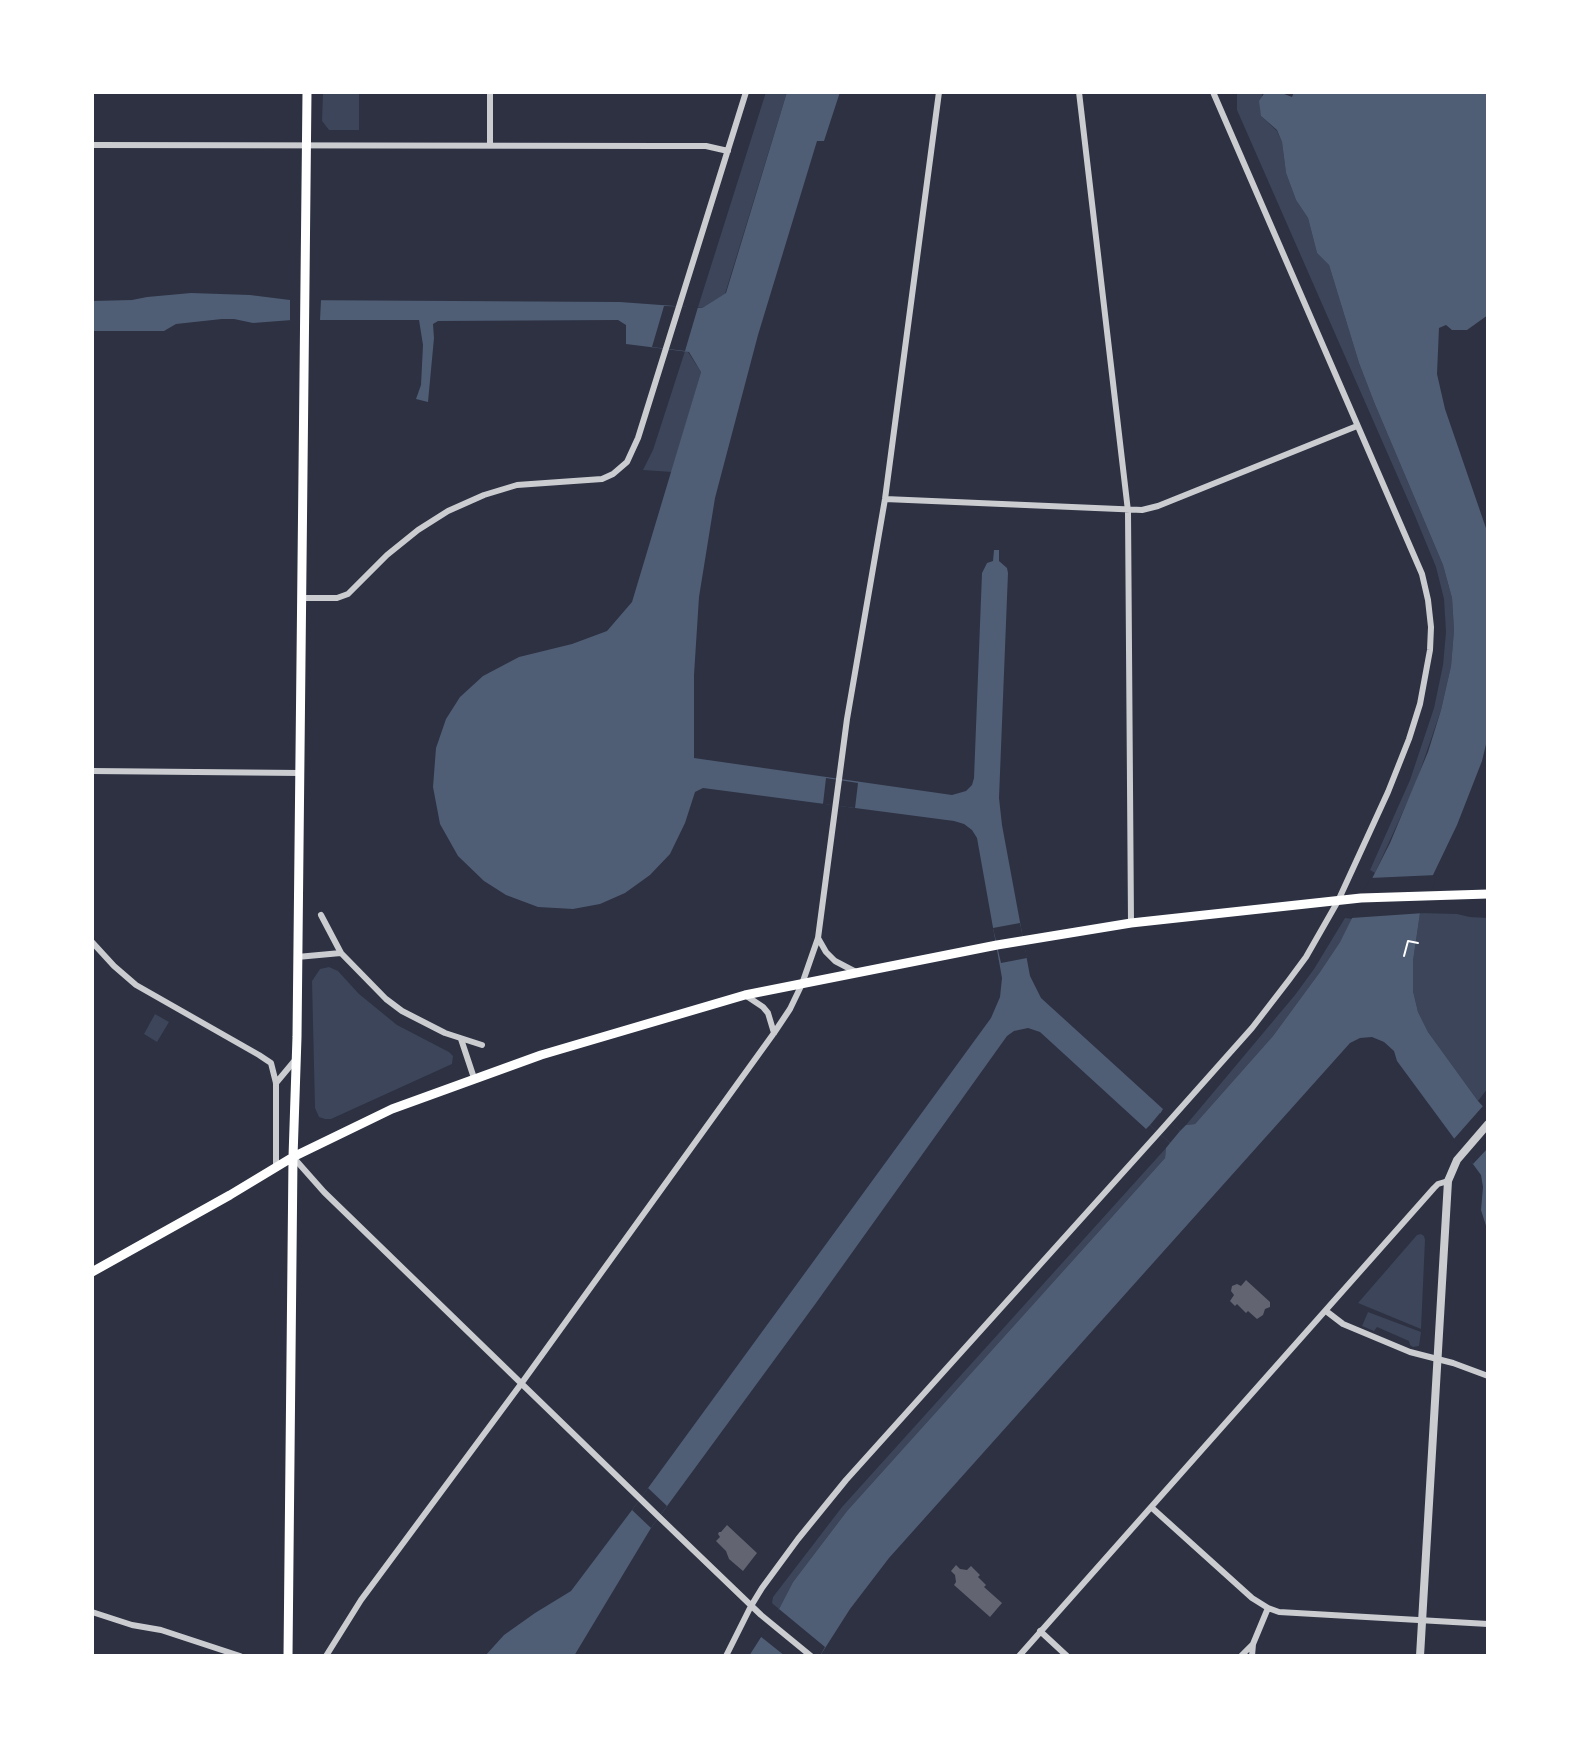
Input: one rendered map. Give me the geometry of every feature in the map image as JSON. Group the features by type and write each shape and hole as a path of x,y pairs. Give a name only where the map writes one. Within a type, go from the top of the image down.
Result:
{"main road":[{"path":"288,1656 307,92"},
{"path":"92,1272 293,1157 392,1109 541,1055 745,995 997,945 1131,923 1361,898 1488,894"}],"street":[{"path":"490,92 490,145"},
{"path":"302,598 337,598 348,594 380,561 418,530 448,511 484,495 517,485 595,481 608,477 627,462 635,447 746,92"},
{"path":"326,1656 361,1600 774,1033 802,984 818,938 847,719 885,499 939,92"},
{"path":"1079,92 1128,511 1131,923"},
{"path":"726,1656 751,1606 798,1539 846,1480 1169,1122 1252,1028 1289,980 1338,901 1409,739 1426,678 1431,627 1422,574 1213,92"},
{"path":"92,145 706,146 728,151"},
{"path":"885,499 1142,510 1357,426"},
{"path":"92,771 300,773"},
{"path":"321,915 341,953 370,985 402,1011 445,1033 482,1045"},
{"path":"818,938 835,961 858,973"},
{"path":"92,942 136,985 266,1059 274,1069 276,1083 276,1168"},
{"path":"297,957 341,953"},
{"path":"745,995 768,1013 774,1033"},
{"path":"461,1039 474,1078"},
{"path":"276,1083 296,1059"},
{"path":"1420,1656 1448,1181 1463,1153 1488,1124"},
{"path":"293,1157 324,1192 751,1606 811,1656"},
{"path":"1019,1656 1434,1188 1448,1181"},
{"path":"1326,1311 1343,1324 1410,1352 1488,1376"},
{"path":"1151,1507 1252,1598 1279,1612 1488,1624"},
{"path":"1252,1656 1253,1644 1268,1608"},
{"path":"92,1612 132,1625 161,1630 240,1656"},
{"path":"1040,1631 1067,1656"},
{"path":"1241,1656 1253,1644"}],"path":[{"path":"1404,956 1408,941 1418,943"}],"shaded area":[{"path":"323,92 359,92 359,130 329,130 322,121"},
{"path":"766,92 787,92 725,294 702,308 698,307"},
{"path":"787,92 840,92 824,141 817,141 758,335 715,498 699,597 694,675 694,758 952,795 966,791 974,778 982,573 987,563 993,561 994,550 999,550 999,561 1008,573 999,798 1030,976 1041,998 1163,1109 1160,1114 1180,1131 1186,1125 1195,1124 1273,1036 1340,942 1390,843 1428,752 1451,666 1454,630 1452,598 1443,565 1359,363 1329,265 1317,253 1308,218 1296,200 1286,173 1282,142 1277,130 1261,116 1259,101 1265,92 1279,92 1292,97 1294,92 1488,92 1488,315 1467,330 1452,330 1446,325 1439,328 1437,374 1445,409 1488,534 1488,736 1482,761 1420,913 1413,961 1413,991 1418,1012 1428,1032 1488,1112 1488,1232 1481,1210 1481,1175 1397,1061 1394,1051 1372,1037 1350,1043 889,1558 850,1609 820,1656 749,1656 793,1582 847,1511 1165,1158 1170,1143 1150,1125 1146,1129 1040,1032 1028,1028 1014,1031 1007,1036 651,1528 574,1656 485,1656 504,1635 571,1591 991,1018 1000,997 1002,978 977,838 964,824 954,821 703,788 695,792 670,854 650,875 625,893 600,904 573,909 538,907 506,895 484,881 458,856 440,824 433,787 436,748 446,719 460,697 483,676 519,657 572,644 607,631 632,602 701,372 689,352 626,344 626,325 618,320 438,321 433,324 428,402 416,399 421,385 423,345 419,320 253,323 222,319 176,324 164,331 92,331 92,301 191,293 290,300 620,302 702,308 726,293"},
{"path":"1237,92 1265,92 1262,94 1261,116 1277,131 1282,142 1286,173 1296,200 1308,218 1317,253 1329,265 1359,363 1443,565 1452,598 1454,630 1451,666 1441,710 1416,783 1375,873 1370,870 1410,780 1434,708 1443,665 1446,632 1444,599 1436,567 1415,516 1237,110"},
{"path":"685,351 701,372 672,472 643,470 653,450"},
{"path":"1420,913 1488,918 1488,1088 1478,1101 1428,1032 1418,1012 1413,991 1413,961"},
{"path":"1345,918 1353,919 1340,942 1273,1036 1195,1124 1186,1125 1295,995"},
{"path":"329,967 338,971 359,994 397,1025 449,1052 453,1056 452,1064 331,1119 319,1117 315,1108 312,981 320,969"},
{"path":"155,1014 169,1022 157,1042 144,1034"},
{"path":"1166,1148 1165,1158 847,1511 793,1582 779,1609 774,1605 773,1597 842,1507"},
{"path":"1421,1234 1425,1240 1421,1329 1358,1303"},
{"path":"1368,1312 1421,1332 1419,1346 1413,1347 1409,1341 1377,1327 1374,1331 1362,1326"}],"pier":[{"path":"290,300 321,300 320,320 290,320"},
{"path":"664,306 698,307 685,351 652,347"},
{"path":"826,778 858,783 855,808 823,804"},
{"path":"1437,875 1424,913 1351,918 1370,878"},
{"path":"1020,923 1027,958 1001,963 993,928"},
{"path":"1483,1106 1488,1110 1488,1148 1473,1164 1453,1140"},
{"path":"1160,1113 1180,1131 1170,1143 1150,1125"},
{"path":"648,1488 667,1506 651,1528 632,1510"},
{"path":"779,1609 825,1647 820,1656 785,1656 760,1636"}],"building":[{"path":"1246,1280 1270,1302 1270,1307 1257,1319 1230,1301 1234,1295 1232,1286 1241,1286"},
{"path":"727,1525 757,1553 743,1571 716,1541 720,1537 719,1532"},
{"path":"956,1565 967,1570 971,1566 980,1575 978,1577 986,1585 984,1587 1002,1603 990,1617 954,1585 955,1575 951,1571"}]}
